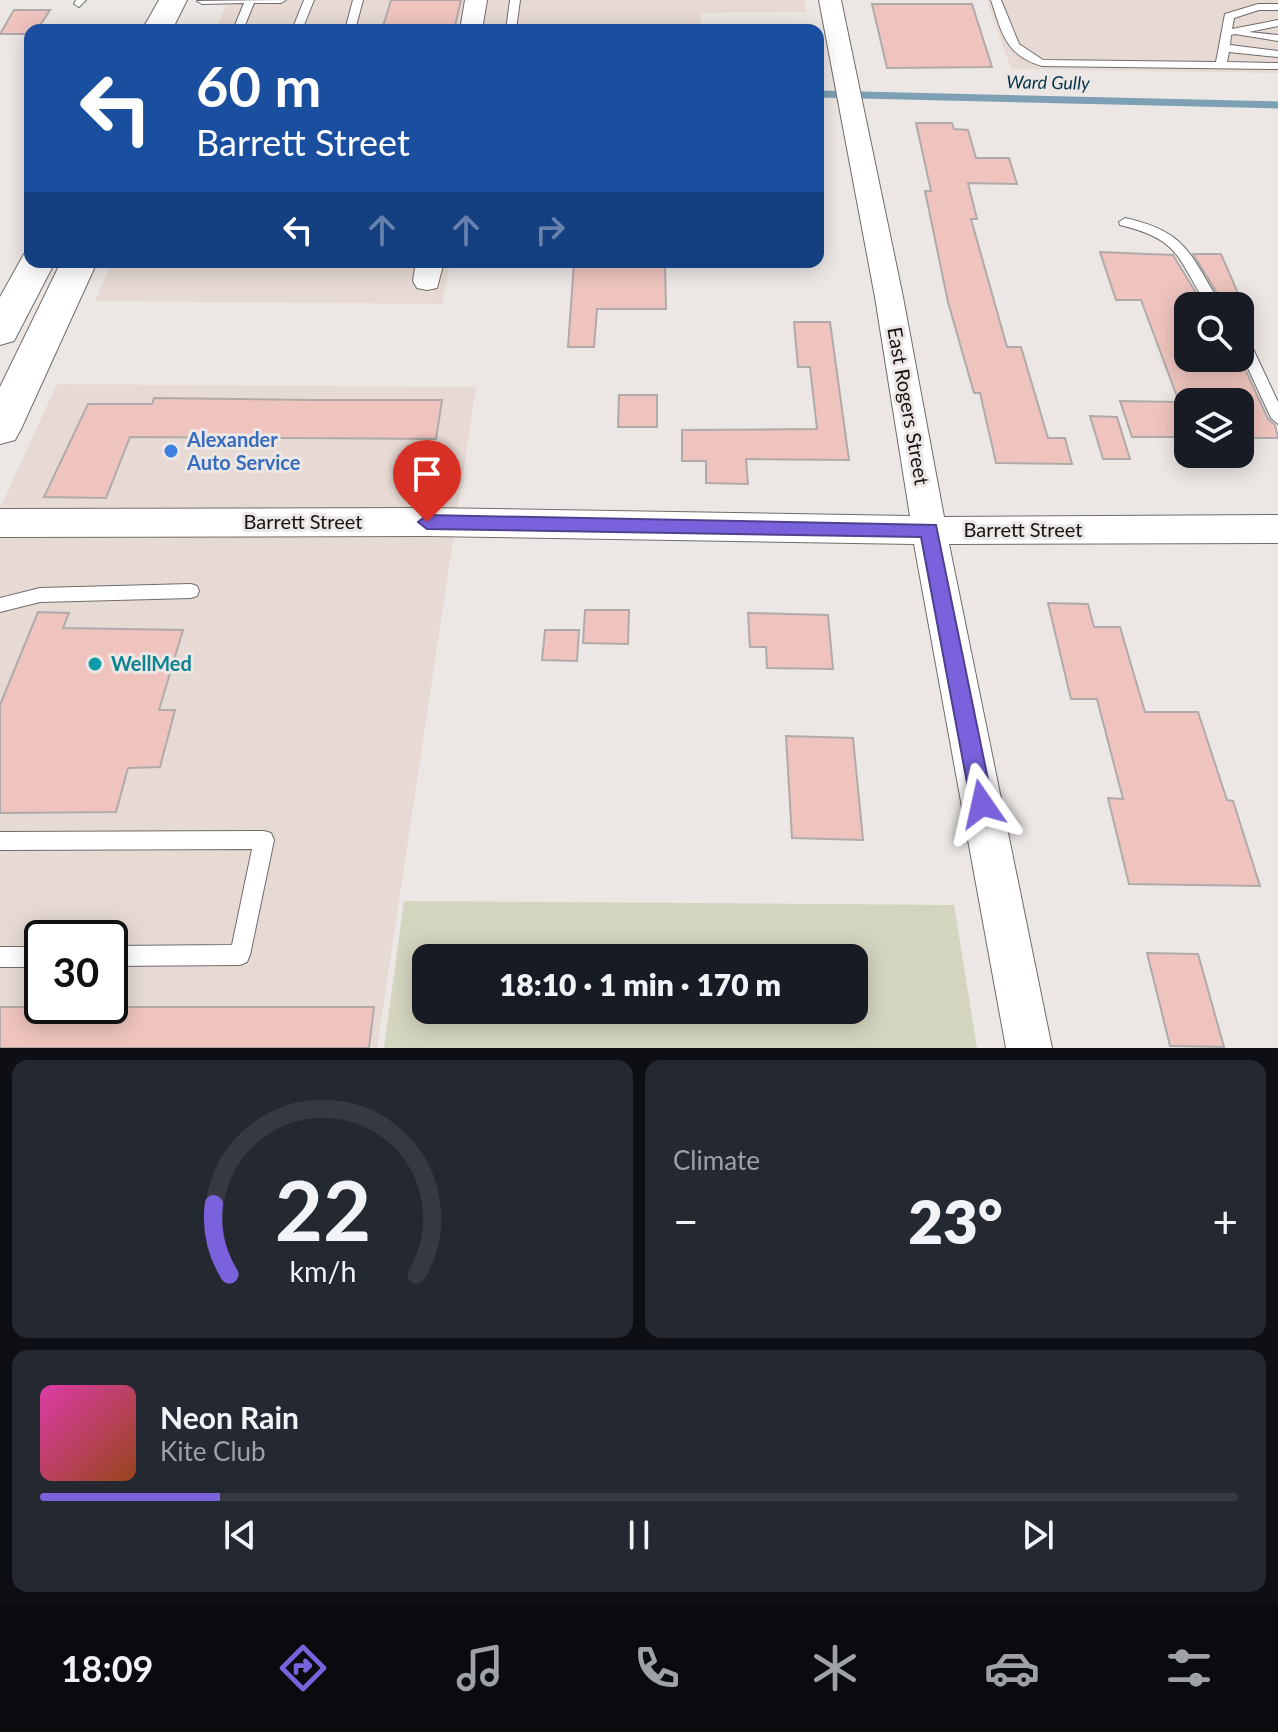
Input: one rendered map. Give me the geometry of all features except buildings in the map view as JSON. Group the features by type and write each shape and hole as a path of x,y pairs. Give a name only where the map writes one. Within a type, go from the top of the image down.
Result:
{"main road":[{"path":"160,24 173,0"},
{"path":"191,24 202,0"},
{"path":"0,332 34,268"},
{"path":"0,429 76,268"}],"street":[{"path":"472,24 476,0"},
{"name":"East Rogers Street","path":"830,0 889,297 929,530 1029,1048"},
{"name":"Barrett Street","path":"0,523 427,522 929,530 1278,529"}],"lane":[{"path":"202,0 281,0"},
{"path":"240,24 250,0"},
{"path":"299,24 309,0"},
{"path":"352,24 358,0"},
{"path":"512,24 515,0"},
{"path":"996,0 1014,48 1034,60 1051,64 1278,65"},
{"path":"1221,66 1229,16 1258,7 1278,30"},
{"path":"1224,48 1278,30"},
{"path":"1226,33 1278,30"},
{"path":"1125,222 1162,232 1180,246 1207,292"},
{"path":"1254,366 1278,418"},
{"path":"0,605 40,595 191,591"},
{"path":"0,841 264,840 240,955 128,956"},
{"path":"0,957 24,957"}],"shaded area":[{"path":"228,0 804,0 806,12 701,13 701,24 218,24"},
{"path":"987,0 1278,0 1278,73 1011,69"},
{"path":"109,268 449,268 442,304 95,301"},
{"path":"57,384 476,387 377,1048 0,1048 0,508"}],"green space":[{"path":"404,901 954,905 977,1048 384,1048"}],"waterway":[{"name":"Ward Gully","path":"824,94 1278,105"}],"place":[{"name":"Alexander Auto Service","path":"171,451"},
{"name":"WellMed","path":"95,664"}],"route":[{"path":"427,522 929,530 982,804"}]}
